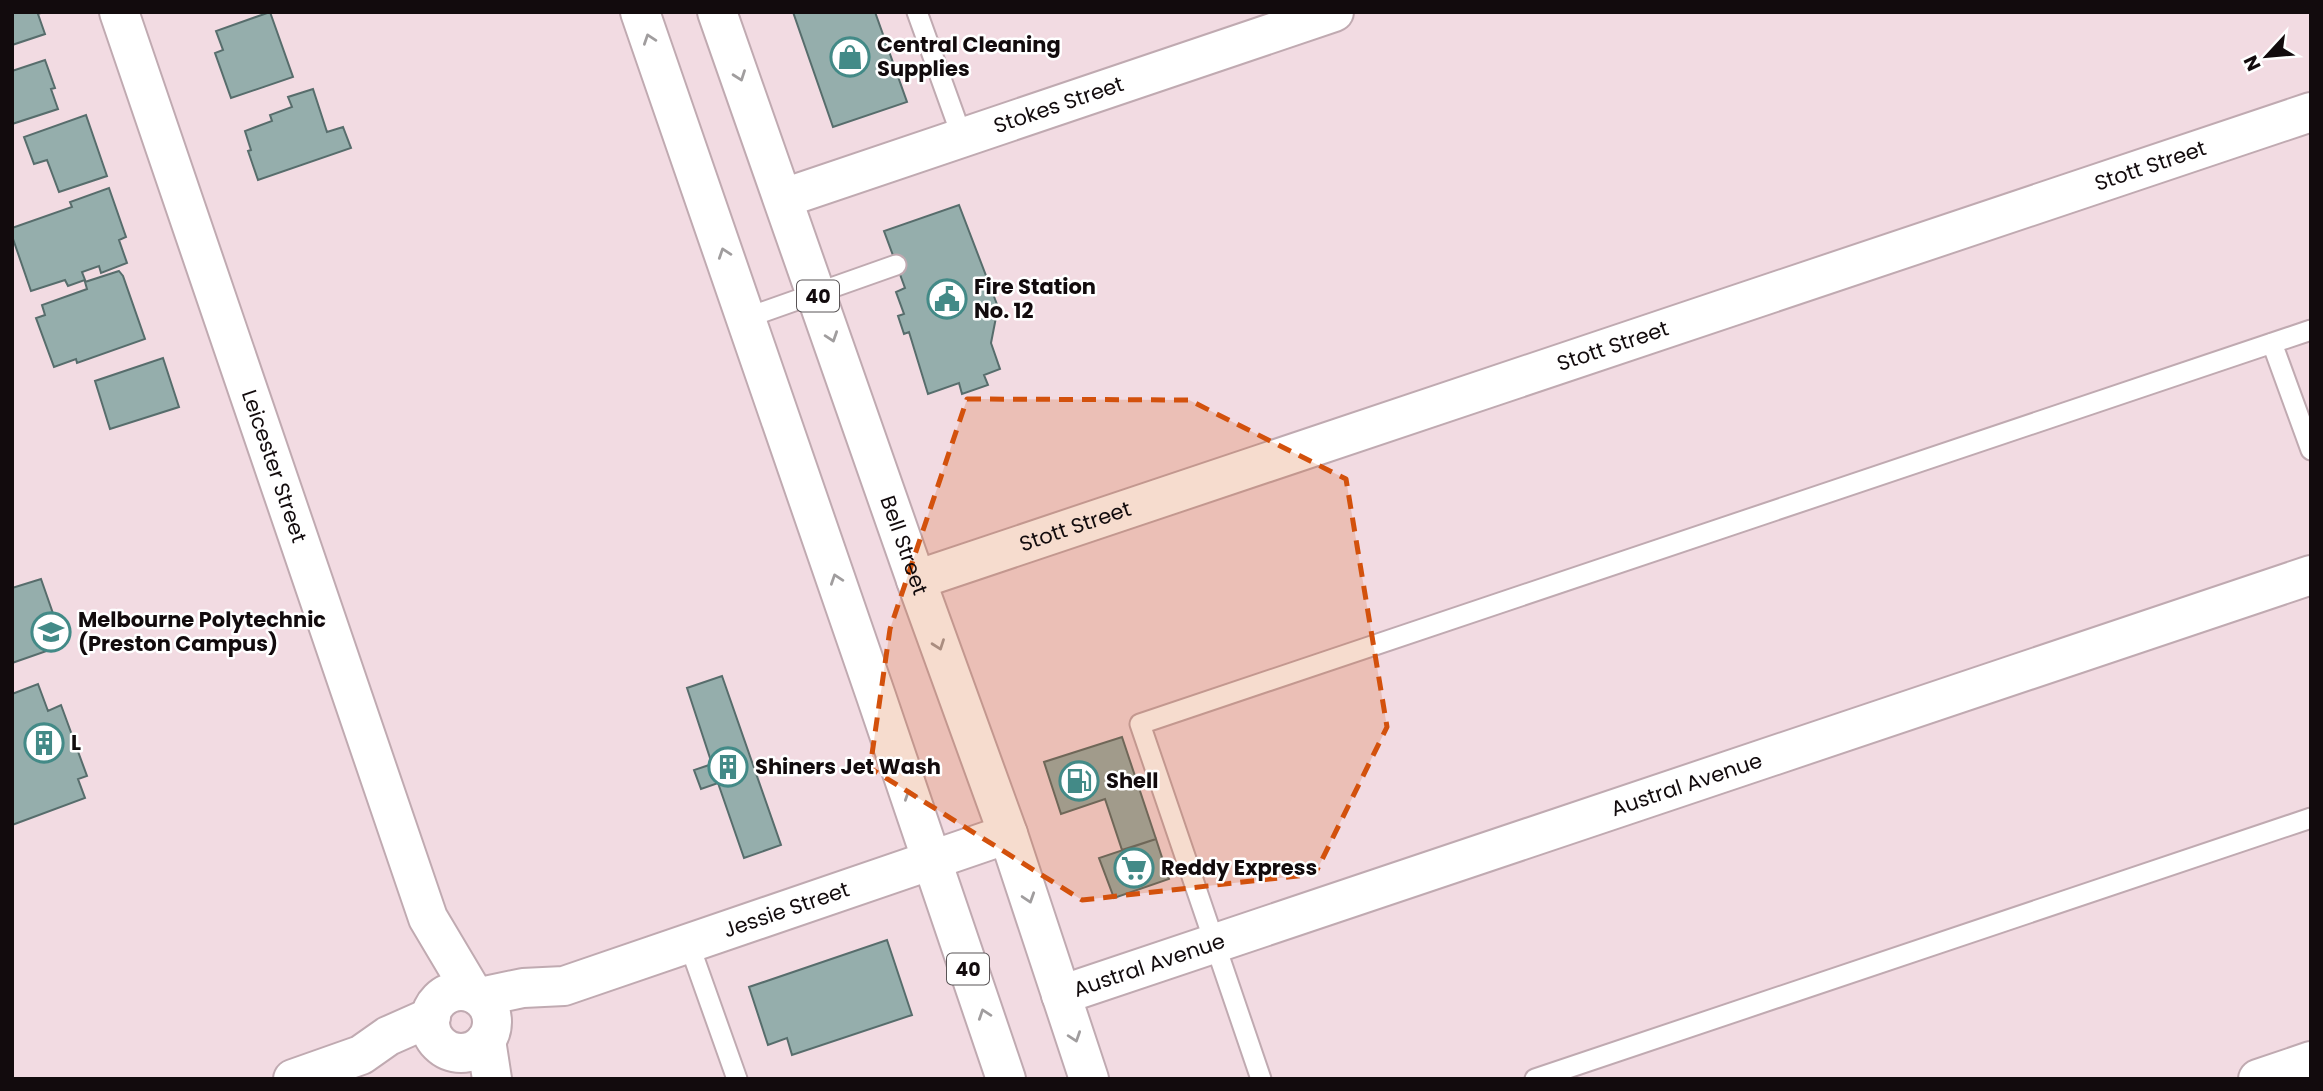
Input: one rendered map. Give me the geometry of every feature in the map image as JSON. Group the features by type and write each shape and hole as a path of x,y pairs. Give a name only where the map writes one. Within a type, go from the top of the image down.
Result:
{"main road":[{"name":"Leicester Street","path":"119,12 428,918 463,1029 492,1079"},
{"name":"40","path":"640,12 1006,1079"},
{"name":"Bell Street","path":"717,12 1007,834 1089,1079"},
{"name":"Stokes Street","path":"784,198 1334,12"},
{"name":"Stott Street","path":"916,580 2311,111"},
{"name":"Austral Avenue","path":"1061,995 2311,575"},
{"name":"Jessie Street","path":"293,1079 361,1055 388,1036 463,1029 523,988 564,986 1007,834"},
{"path":"2258,1079 2311,1061"}],"lane":[{"path":"917,12 962,137"},
{"path":"746,318 896,265"},
{"path":"1261,1079 1140,724 2311,330"},
{"path":"2272,343 2311,450"},
{"path":"1535,1079 2311,818"},
{"path":"689,944 737,1079"}],"highlighted area":[{"path":"967,399 1189,400 1346,479 1387,727 1315,874 1082,900 870,768 890,629"}],"building":[{"path":"12,12 43,12 38,14 45,34 12,45"},
{"path":"270,12 293,77 231,98 215,53 223,50 216,31"},
{"name":"Central Cleaning Supplies","path":"793,12 875,12 907,102 833,127"},
{"path":"45,60 55,88 51,89 58,109 12,124 12,71"},
{"path":"313,89 327,132 343,127 351,148 258,180 248,151 251,150 245,131 272,121 270,115 292,107 288,97"},
{"path":"86,115 107,176 59,192 47,160 34,164 24,137"},
{"path":"109,188 126,237 119,240 127,263 101,273 99,266 82,272 85,280 68,286 65,280 31,291 12,236 12,228 72,207 70,202"},
{"name":"Fire Station No. 12","path":"959,205 998,307 991,343 1000,369 984,375 988,385 962,394 959,383 928,394 909,332 904,334 898,316 904,314 896,292 905,288 884,231"},
{"path":"119,271 145,339 77,363 76,359 54,367 36,318 45,315 42,305 87,289 85,282"},
{"path":"163,358 179,407 110,429 95,381"},
{"path":"41,579 64,645 12,663 12,588"},
{"name":"Shiners Jet Wash","path":"722,676 781,845 744,858 718,783 701,789 694,770 712,764 687,688"},
{"name":"L","path":"38,684 48,711 61,705 87,776 78,779 85,798 12,825 12,694"},
{"path":"1122,737 1156,839 1122,850 1105,799 1061,814 1044,762"},
{"name":"Reddy Express","path":"1156,839 1169,879 1114,898 1099,858"},
{"path":"887,940 912,1015 792,1055 787,1038 768,1045 749,987"}],"place":[{"name":"Central Cleaning Supplies","path":"850,57"},
{"name":"Fire Station No. 12","path":"947,299"},
{"name":"Melbourne Polytechnic (Preston Campus)","path":"51,632"},
{"name":"L","path":"44,743"},
{"name":"Shiners Jet Wash","path":"728,767"},
{"name":"Shell","path":"1079,781"},
{"name":"Reddy Express","path":"1134,868"}]}
